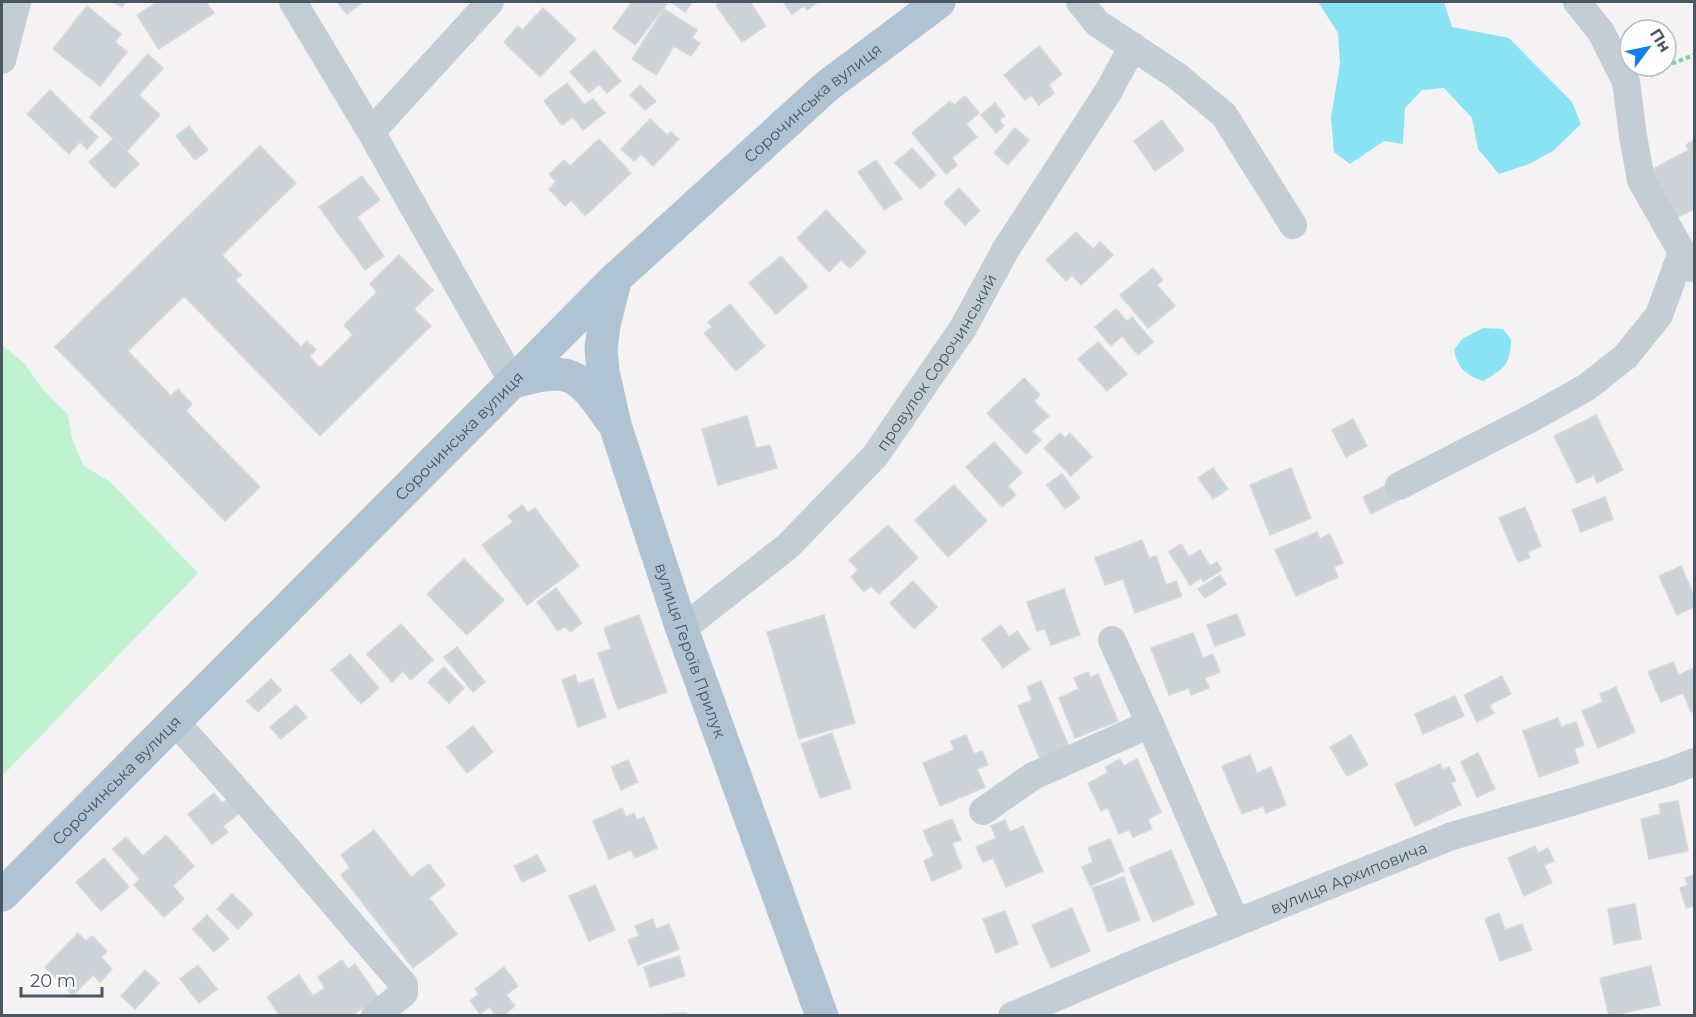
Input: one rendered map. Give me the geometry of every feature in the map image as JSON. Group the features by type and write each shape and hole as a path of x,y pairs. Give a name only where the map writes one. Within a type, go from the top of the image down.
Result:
{"main road":[{"name":"Сорочинська вулиця","path":"2,895 616,278 827,86 939,2"},
{"name":"вулиця Героїв Прилук","path":"616,278 604,325 601,348 603,372 615,425 682,629 822,1016"},
{"path":"513,382 554,373 570,376 584,384 615,425"}],"street":[{"path":"2,60 17,2"},
{"path":"293,2 371,132 513,382"},
{"path":"371,132 490,2"},
{"path":"1080,2 1097,22 1177,76 1224,115 1293,225"},
{"path":"1399,486 1587,387 1626,356 1659,315 1688,264 1641,180 1626,82 1601,32 1577,2"},
{"name":"провулок Сорочинський","path":"682,629 788,546 875,456 963,328 1006,249 1108,92 1133,46"},
{"path":"1112,640 1236,923"},
{"path":"175,722 404,985 404,993 375,1016"},
{"path":"983,811 1033,776 1150,724"},
{"name":"вулиця Архиповича","path":"1012,1016 1452,836 1572,802 1695,762"}],"path":[{"path":"1626,82 1695,55"}],"green space":[{"path":"2,345 24,363 41,387 68,415 72,439 84,466 109,481 198,573 2,776"}],"water":[{"path":"1318,2 1444,2 1452,27 1509,38 1572,102 1581,124 1553,151 1529,164 1499,174 1478,149 1472,118 1444,88 1422,90 1405,108 1403,144 1384,141 1350,164 1334,152 1331,117 1340,64 1338,33"},
{"path":"1483,328 1503,329 1511,339 1505,365 1483,381 1464,370 1454,350 1462,339"}],"building":[{"path":"113,2 126,2 122,7"},
{"path":"157,2 206,2 214,13 159,49 137,15"},
{"path":"337,2 363,2 347,14"},
{"path":"632,2 668,2 635,45 613,28"},
{"path":"671,2 692,2 685,12"},
{"path":"721,2 750,2 766,26 742,42 716,5"},
{"path":"783,2 818,2 807,10 804,6 792,14"},
{"path":"87,6 121,34 115,42 127,52 100,86 53,49"},
{"path":"543,8 576,39 540,77 504,42 518,26 522,30"},
{"path":"664,9 697,30 692,38 700,43 691,56 674,46 656,75 632,59"},
{"path":"1039,46 1062,74 1049,85 1054,93 1039,105 1031,95 1025,100 1004,75"},
{"path":"594,50 621,81 607,93 599,84 589,93 570,72"},
{"path":"148,54 163,68 139,95 160,115 127,151 90,117"},
{"path":"567,83 584,105 593,99 605,113 583,130 573,117 562,125 544,101"},
{"path":"640,85 656,101 645,110 630,95"},
{"path":"50,90 98,137 87,149 80,142 69,154 27,114"},
{"path":"965,96 979,113 966,124 977,137 952,158 957,165 946,174 912,133 950,101 954,105"},
{"path":"995,103 1005,116 999,120 1004,126 996,133 981,115"},
{"path":"650,119 667,135 671,132 679,139 653,166 641,154 634,161 621,149"},
{"path":"1162,120 1184,150 1155,171 1134,141"},
{"path":"189,126 208,150 195,160 176,136"},
{"path":"1015,128 1029,140 1008,165 994,153"},
{"path":"114,138 139,164 114,188 89,162"},
{"path":"599,139 631,173 585,216 571,200 565,206 549,189 556,182 549,174 564,160 570,166"},
{"path":"1694,140 1694,209 1674,219 1649,171 1689,150 1686,145"},
{"path":"260,146 296,183 222,255 241,275 235,280 301,347 307,341 316,350 309,356 320,368 353,335 344,325 377,292 370,284 399,255 433,290 414,309 431,326 320,436 184,296 128,351 171,396 178,389 192,404 186,411 260,487 225,521 55,347"},
{"path":"912,148 936,175 920,189 895,163"},
{"path":"876,160 902,199 884,210 858,172"},
{"path":"362,176 380,200 357,217 384,256 365,270 319,207"},
{"path":"959,188 980,211 965,225 944,203"},
{"path":"826,210 866,252 850,268 841,260 829,272 797,238"},
{"path":"1076,232 1093,249 1100,242 1113,255 1081,285 1072,275 1066,281 1046,260"},
{"path":"781,256 808,287 776,314 749,283"},
{"path":"1153,268 1163,280 1157,285 1175,306 1148,328 1120,295"},
{"path":"730,304 765,346 736,371 704,333 712,327 708,322"},
{"path":"1116,309 1127,321 1132,317 1153,342 1138,355 1122,336 1111,346 1095,327"},
{"path":"1098,342 1127,374 1107,391 1078,359"},
{"path":"1024,378 1040,395 1034,401 1049,416 1032,431 1041,440 1026,454 987,413"},
{"path":"1596,415 1623,470 1597,483 1594,475 1577,483 1554,436"},
{"path":"747,416 756,448 770,445 777,468 718,485 702,429"},
{"path":"1353,419 1367,446 1346,457 1332,430"},
{"path":"1060,433 1065,438 1070,433 1092,457 1071,476 1044,448"},
{"path":"994,442 1022,473 1008,486 1016,495 1002,507 966,467"},
{"path":"1213,468 1228,489 1213,499 1198,478"},
{"path":"1291,468 1311,518 1270,535 1250,485"},
{"path":"1062,474 1080,498 1065,509 1047,485"},
{"path":"1390,483 1399,500 1371,514 1363,497"},
{"path":"954,485 987,521 948,557 915,520"},
{"path":"1605,497 1613,519 1581,532 1572,510"},
{"path":"522,505 528,513 535,508 579,566 527,605 482,545 513,522 508,516"},
{"path":"1525,507 1541,546 1528,552 1530,558 1518,562 1499,518"},
{"path":"888,525 918,558 879,594 871,586 864,592 851,577 858,570 849,560"},
{"path":"1317,532 1320,539 1330,534 1343,563 1334,567 1338,577 1296,596 1275,550"},
{"path":"1142,540 1149,558 1156,556 1166,585 1176,581 1182,596 1135,613 1123,579 1105,585 1095,558"},
{"path":"1181,544 1189,557 1200,550 1210,566 1217,562 1222,570 1203,582 1201,578 1190,585 1169,552"},
{"path":"464,559 504,600 467,635 427,594"},
{"path":"1681,566 1694,595 1694,607 1677,615 1659,576"},
{"path":"1220,575 1226,584 1205,598 1198,589"},
{"path":"913,581 937,607 914,629 890,603"},
{"path":"556,588 582,623 570,632 565,626 558,631 537,602"},
{"path":"1064,589 1080,635 1051,645 1045,629 1037,631 1027,602"},
{"path":"1237,614 1245,635 1215,646 1207,625"},
{"path":"639,615 667,692 618,709 598,653 611,649 604,628"},
{"path":"824,615 855,723 799,739 767,632"},
{"path":"401,624 433,660 411,680 403,671 392,682 367,654"},
{"path":"1001,625 1009,637 1017,631 1030,649 1003,668 982,639"},
{"path":"1193,633 1203,658 1213,654 1220,672 1205,678 1209,688 1191,695 1189,688 1169,695 1151,648"},
{"path":"457,647 485,682 473,692 444,657"},
{"path":"350,654 379,688 361,704 331,670"},
{"path":"1673,662 1679,675 1694,668 1694,711 1691,712 1683,693 1661,702 1648,672"},
{"path":"444,667 464,688 449,703 428,682"},
{"path":"1088,672 1090,678 1098,674 1118,721 1075,738 1059,698 1079,689 1074,678"},
{"path":"575,675 578,684 593,679 606,717 578,727 562,680"},
{"path":"1502,676 1511,694 1489,705 1494,713 1477,722 1464,695"},
{"path":"271,679 281,690 258,712 247,701"},
{"path":"1041,681 1070,749 1041,761 1018,706 1032,700 1027,687"},
{"path":"1616,687 1635,732 1598,748 1582,711 1603,702 1600,694"},
{"path":"1455,696 1464,716 1423,734 1415,714"},
{"path":"296,705 307,717 281,739 270,727"},
{"path":"1558,718 1561,727 1576,722 1584,745 1574,749 1579,763 1539,777 1523,731"},
{"path":"473,726 493,752 467,773 447,747"},
{"path":"832,733 851,788 820,798 801,744"},
{"path":"966,735 974,754 982,751 988,765 977,769 985,787 940,806 923,763 954,750 951,741"},
{"path":"1351,735 1368,765 1347,776 1330,747"},
{"path":"1478,753 1495,789 1477,797 1461,762"},
{"path":"1250,755 1257,773 1271,767 1286,805 1266,813 1263,806 1242,814 1222,766"},
{"path":"1120,759 1124,766 1137,759 1161,812 1148,819 1152,829 1133,837 1129,830 1119,834 1108,808 1101,811 1088,783 1108,773 1105,767"},
{"path":"628,760 638,782 621,790 611,767"},
{"path":"1440,764 1442,770 1449,767 1456,781 1451,783 1461,805 1415,826 1395,784"},
{"path":"214,793 222,803 228,799 240,813 223,826 228,832 212,844 188,814"},
{"path":"1678,801 1688,851 1649,859 1641,819 1661,814 1659,804"},
{"path":"622,808 626,817 634,813 637,820 644,817 657,848 635,858 631,850 609,859 593,821"},
{"path":"952,819 961,840 952,843 962,868 932,881 924,861 934,856 923,831"},
{"path":"1005,820 1010,832 1023,826 1043,871 1006,887 993,858 983,862 976,847 996,838 991,826"},
{"path":"374,830 411,877 429,864 445,885 429,898 457,934 413,968 341,875 350,868 341,855"},
{"path":"166,835 194,866 173,886 184,899 164,917 134,885 140,879 113,849 126,837 143,856"},
{"path":"1110,839 1124,871 1090,886 1082,867 1093,862 1088,848"},
{"path":"1535,846 1538,853 1548,848 1554,861 1544,865 1552,883 1524,896 1508,858"},
{"path":"1171,850 1194,904 1153,922 1129,868"},
{"path":"537,855 546,871 522,882 514,866"},
{"path":"104,858 129,887 101,911 76,882"},
{"path":"1694,875 1694,906 1686,908 1680,888 1688,885 1685,878"},
{"path":"1124,877 1140,920 1108,932 1092,888"},
{"path":"595,885 615,930 589,941 569,896"},
{"path":"232,894 253,914 238,929 217,909"},
{"path":"1635,904 1641,939 1614,944 1608,909"},
{"path":"1072,908 1090,951 1051,968 1032,925"},
{"path":"1005,911 1018,944 996,953 983,919"},
{"path":"1499,913 1505,930 1522,924 1532,950 1500,961 1485,919"},
{"path":"207,915 229,939 214,952 193,929"},
{"path":"653,919 656,929 669,924 679,949 638,965 628,940 639,936 635,926"},
{"path":"78,933 86,941 92,936 107,951 101,957 112,969 100,982 93,975 73,995 45,967"},
{"path":"679,956 685,976 650,987 644,967"},
{"path":"342,960 348,969 355,964 378,997 351,1016 280,1016 267,997 299,975 313,996 325,988 318,977"},
{"path":"198,965 217,989 199,1003 180,979"},
{"path":"1651,966 1660,1005 1609,1016 1600,978"},
{"path":"504,967 518,986 506,995 515,1006 503,1016 496,1016 490,1007 480,1014 470,1001 479,994 475,989"},
{"path":"145,970 159,983 135,1009 121,996"},
{"path":"686,1013 687,1016 654,1016 654,1015"}]}
